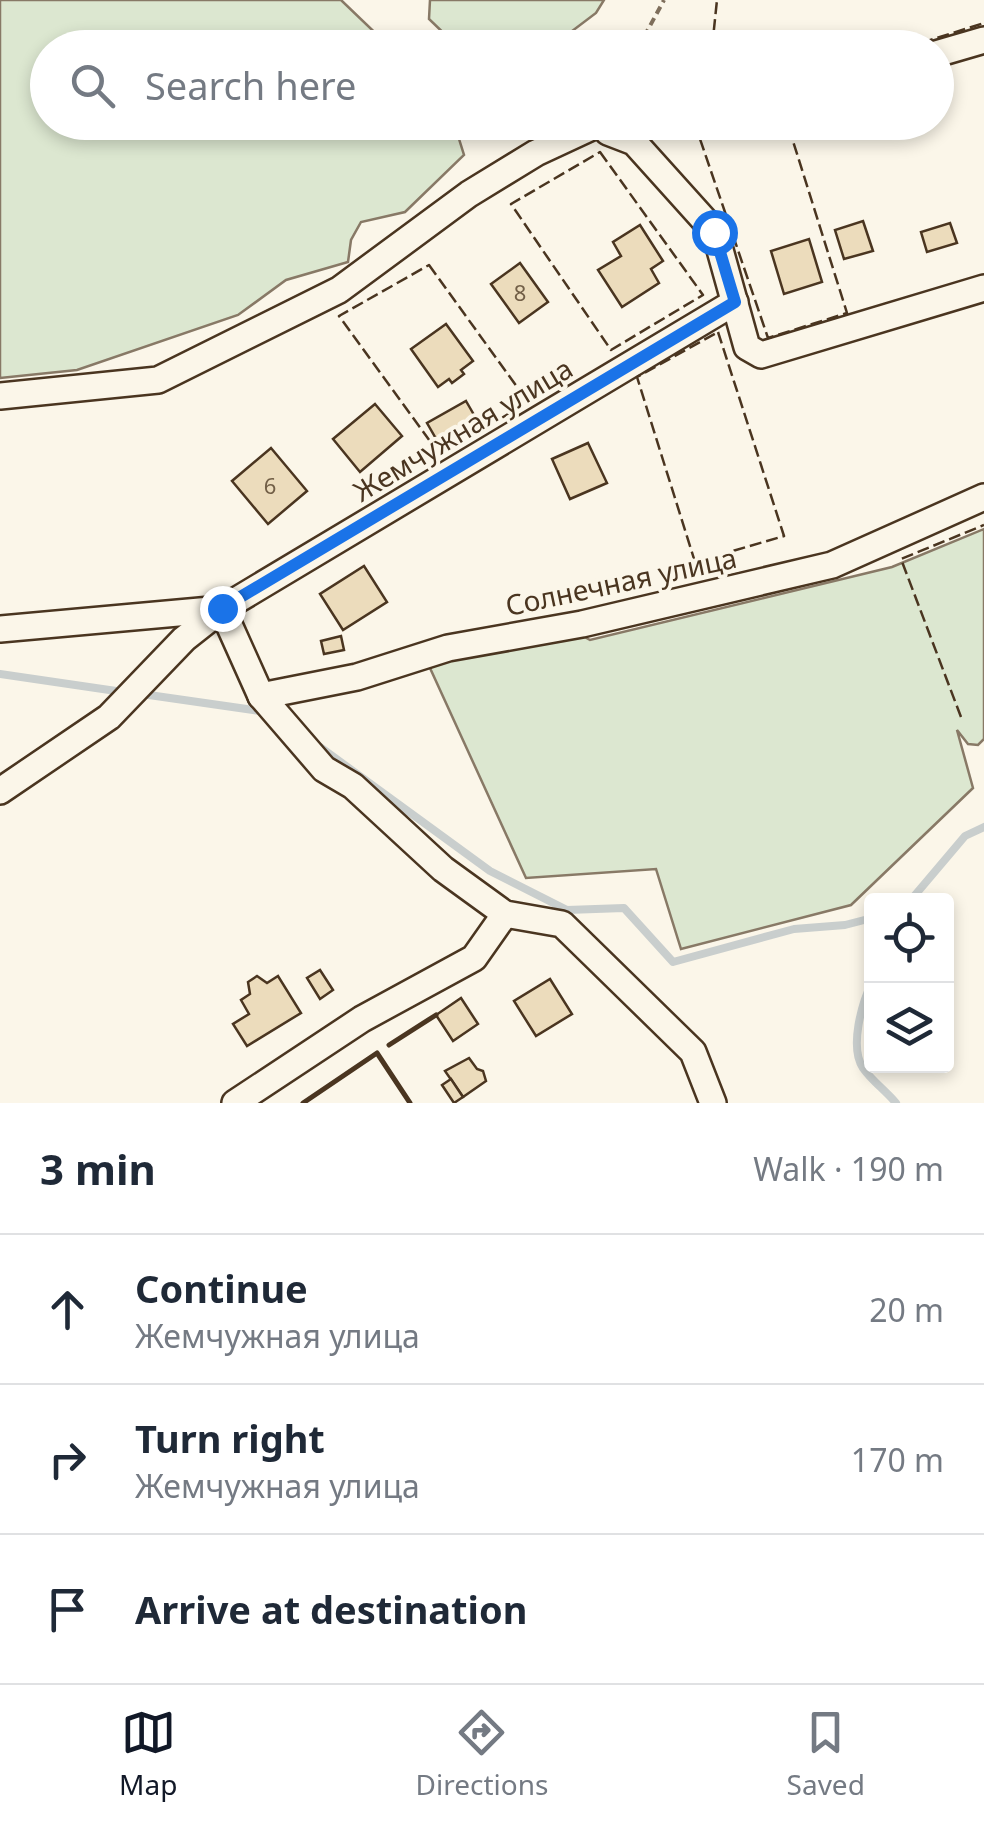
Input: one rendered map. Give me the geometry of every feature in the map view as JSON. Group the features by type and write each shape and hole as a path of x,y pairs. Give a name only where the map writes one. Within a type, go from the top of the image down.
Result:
{"street":[{"path":"954,49 984,40"},
{"path":"0,396 158,380 339,290 469,194 564,140"},
{"path":"629,140 714,232 748,347 761,354 984,288"},
{"name":"Жемчужная улица","path":"0,791 109,718 184,639 222,608 735,302"},
{"name":"Солнечная улица","path":"261,696 358,677 448,648 582,624 832,566 984,496"},
{"path":"0,629 222,608 261,696 324,769 353,786 442,869 505,914 562,924 693,1052 713,1103"},
{"path":"234,1103 362,1019 474,958 505,914"}],"path":[{"path":"648,30 664,0"}],"green space":[{"path":"0,0 341,0 372,30 30,30 30,140 459,140 464,155 405,212 361,222 351,240 348,262 286,280 238,315 77,370 0,378"},
{"path":"430,0 604,0 596,13 574,30 440,30 429,19"},
{"path":"984,529 984,739 978,745 968,744 957,730 973,788 851,905 681,949 656,869 526,878 430,668 457,653 576,632 590,640 892,567"}],"building":[{"path":"863,221 873,251 844,259 835,230"},
{"path":"950,223 957,243 927,252 921,232"},
{"path":"640,225 663,261 651,269 659,283 622,307 598,270 621,256 613,242"},
{"path":"809,239 822,282 784,294 771,251"},
{"path":"520,263 548,302 519,323 491,284"},
{"path":"446,324 473,361 452,383 449,379 438,387 411,349"},
{"path":"466,401 481,427 442,449 427,423"},
{"path":"375,404 402,436 360,472 333,439"},
{"path":"588,443 607,483 570,499 552,459"},
{"path":"271,448 307,491 268,524 232,481"},
{"path":"364,566 387,602 343,630 320,594"},
{"path":"341,636 344,650 324,654 321,641"},
{"path":"320,970 333,990 320,999 307,978"},
{"path":"257,976 267,983 278,976 301,1013 247,1046 233,1024 249,1014 241,1000 250,994 248,982"},
{"path":"550,979 572,1014 536,1036 514,1001"},
{"path":"461,998 478,1024 453,1041 436,1015"},
{"path":"469,1058 483,1071 486,1081 463,1097 445,1071"},
{"path":"451,1079 463,1097 454,1103 442,1085"}],"waterway":[{"path":"0,674 123,692"},
{"path":"142,694 267,712"},
{"path":"320,747 490,871 567,910 624,908 673,962 794,929 864,920"},
{"path":"917,893 965,836 984,827"},
{"path":"872,983 858,1025 859,1059 866,1072 896,1103"}],"fence":[{"path":"714,30 717,0"},
{"path":"954,32 984,23"},
{"path":"700,140 768,338 847,313 793,140"},
{"path":"600,152 703,295 611,350 511,204 600,152"},
{"path":"429,265 528,402 440,455 339,316 429,265"},
{"path":"718,332 784,536 695,562 637,377 718,332"},
{"path":"961,717 901,559 984,525"}],"wall":[{"path":"389,1045 436,1015"},
{"path":"303,1103 377,1053 410,1103"}],"route":[{"path":"222,608 735,302 714,232"}]}
